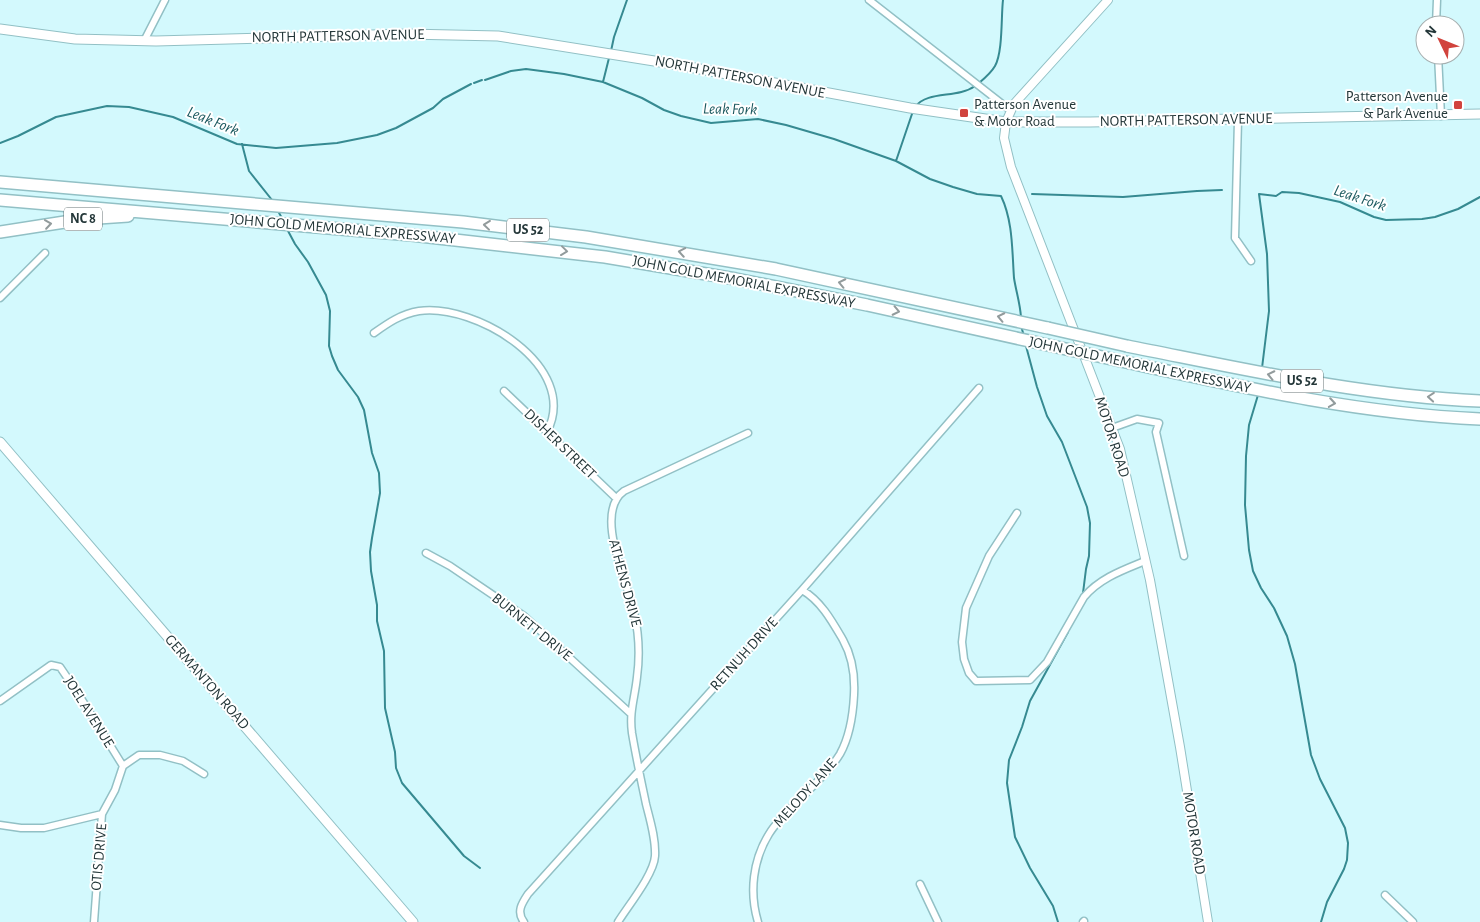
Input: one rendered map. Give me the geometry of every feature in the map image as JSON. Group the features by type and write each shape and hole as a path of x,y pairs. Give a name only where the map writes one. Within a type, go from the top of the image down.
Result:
{"highway":[{"name":"JOHN GOLD MEMORIAL EXPRESSWAY","path":"0,182 463,222 586,237 776,269 1127,346 1285,378 1411,396 1480,401"},
{"name":"JOHN GOLD MEMORIAL EXPRESSWAY","path":"0,200 411,235 605,257 736,279 867,305 1237,386 1330,403 1409,413 1480,419"},
{"name":"NC 8","path":"0,232 84,219 167,214"}],"main road":[{"name":"NORTH PATTERSON AVENUE","path":"0,29 75,39 144,41 407,34 498,36 655,61 910,108 1006,122 1238,120 1480,114"},
{"name":"GERMANTON ROAD","path":"0,442 413,922"}],"street":[{"path":"144,41 164,0"},
{"path":"869,0 1010,110"},
{"name":"MOTOR ROAD","path":"1108,0 1010,110 1006,122 1005,146 1015,180 1120,449 1145,561 1180,747 1208,922"},
{"path":"1436,15 1437,0"},
{"path":"1438,65 1441,116"},
{"path":"1238,120 1235,238 1251,261"},
{"path":"0,298 46,253"},
{"path":"374,333 393,320 420,311 441,311 459,315 498,330 530,354 549,381 554,401 552,421 547,432"},
{"name":"RETNUH DRIVE","path":"524,922 520,913 521,905 528,894 802,590 978,388"},
{"name":"DISHER STREET","path":"504,391 616,498"},
{"path":"1112,428 1137,419 1159,423 1156,432 1184,556"},
{"path":"616,498 624,491 748,433"},
{"name":"ATHENS DRIVE","path":"616,498 611,519 612,537 627,583 638,633 639,663 630,713 639,771 651,824 655,857 652,868 643,885 618,922"},
{"path":"1016,513 989,556 966,608 962,642 964,659 969,672 976,681 1030,680 1047,662 1084,597 1090,590 1108,576 1145,561"},
{"name":"BURNETT DRIVE","path":"426,553 450,566 524,616 630,713"},
{"name":"MELODY LANE","path":"758,922 753,882 755,866 769,833 832,765 846,741 852,717 854,680 848,653 837,630 825,612 802,590"},
{"name":"JOEL AVENUE","path":"0,701 52,666 60,667 79,694 123,766"},
{"path":"123,766 139,755 160,755 191,764 204,774"},
{"name":"OTIS DRIVE","path":"94,922 102,814 116,790 123,766"},
{"path":"0,825 44,828 102,814"},
{"path":"920,884 938,922"},
{"path":"1385,895 1413,922"}],"waterway":[{"path":"611,51 627,0"},
{"path":"979,83 992,71 998,60 1001,43 1003,0"},
{"path":"603,82 609,58"},
{"name":"Leak Fork","path":"485,80 511,71 526,69 603,82 681,116 711,123 758,119 786,125 834,139 896,161 930,179 953,187 977,194 1001,196 1010,226 1014,278 1021,317"},
{"name":"Leak Fork","path":"474,83 482,80"},
{"name":"Leak Fork","path":"0,143 56,117 107,106 129,107 173,117 237,144 276,148 337,143 377,135 396,128 471,84"},
{"path":"915,107 927,98 960,92 975,86"},
{"path":"896,161 913,111"},
{"path":"242,144 249,171 272,200"},
{"name":"Leak Fork","path":"1032,194 1123,197 1222,190"},
{"name":"Leak Fork","path":"1262,368 1269,311 1267,254 1259,194 1276,196 1282,192 1299,193 1340,202 1374,217 1386,220 1435,217 1458,209 1480,197"},
{"path":"278,211 283,220"},
{"path":"287,229 326,295 330,311 329,346 338,370 358,397 364,410 372,453 379,473 380,493 370,552 371,571 377,605 377,621 384,651 385,708 395,752 396,768 402,783 464,856 480,868"},
{"path":"1021,326 1024,336"},
{"path":"1026,346 1047,416 1062,442 1087,507 1090,523 1089,556 1083,593"},
{"path":"1258,395 1249,425 1246,456 1245,505 1253,571 1287,636 1295,664 1311,755 1320,779 1345,828 1348,843 1347,860 1344,869 1327,902 1321,922"},
{"path":"1058,922 1053,906 1030,868 1015,837 1007,783 1009,760 1030,701 1068,632"}],"place":[{"name":"Patterson Avenue & Park Avenue","path":"1458,105"},
{"name":"Patterson Avenue & Motor Road","path":"964,113"}]}
